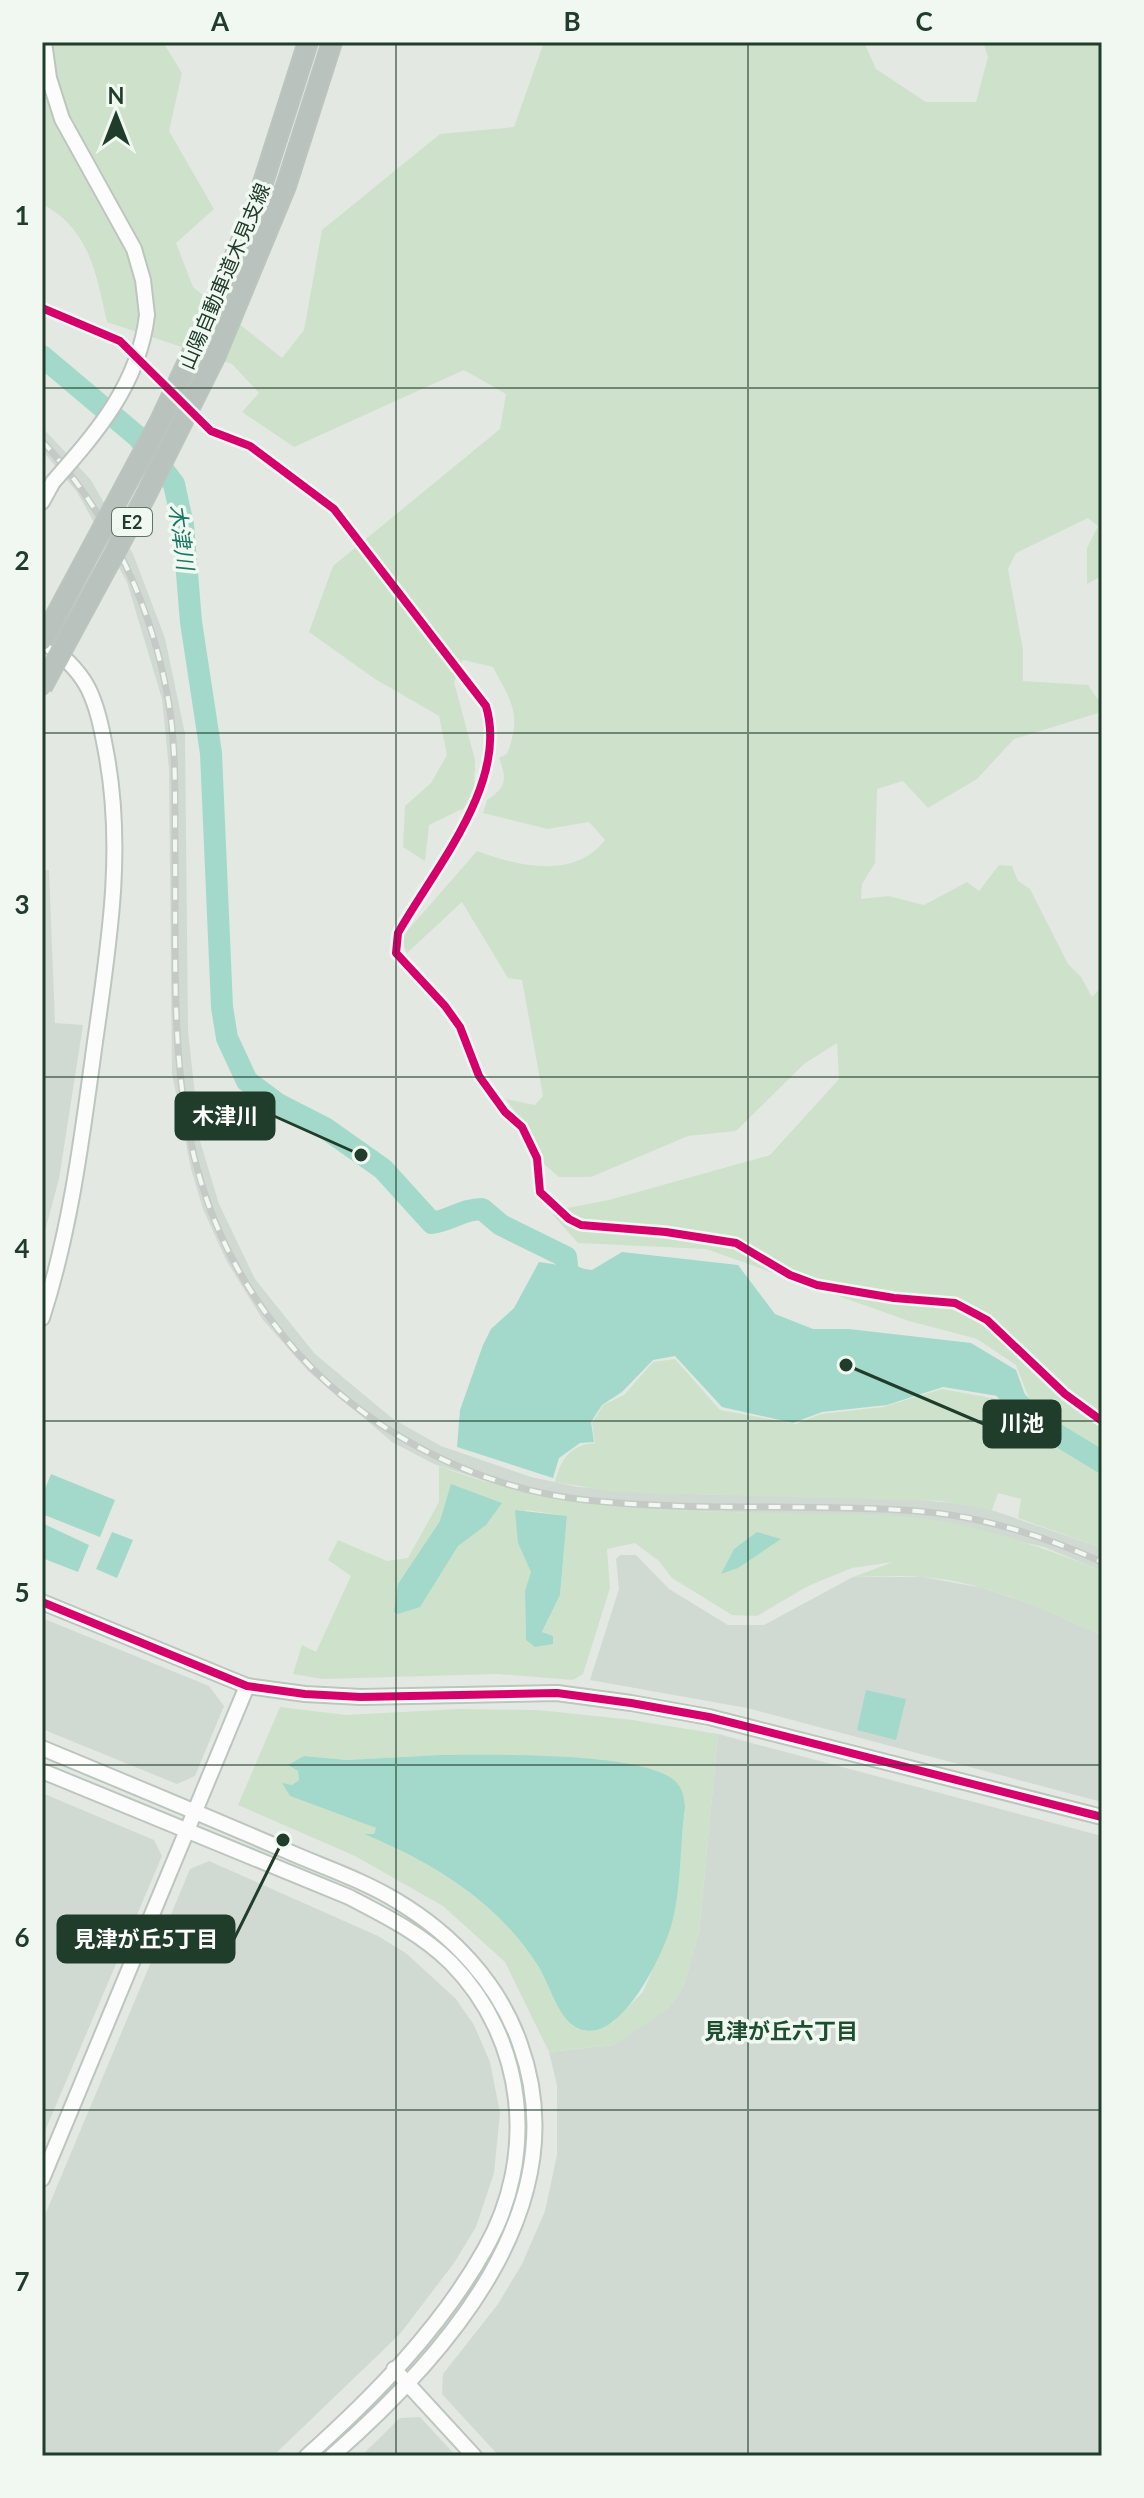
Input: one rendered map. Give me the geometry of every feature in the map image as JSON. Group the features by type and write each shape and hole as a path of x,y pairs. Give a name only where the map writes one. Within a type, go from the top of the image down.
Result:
{"highway":[{"name":"山陽自動車道木見支線","path":"42,640 139,461 199,338 253,214 308,42"},
{"name":"山陽自動車道木見支線","path":"42,687 144,499 216,355 286,186 332,42"}],"street":[{"path":"42,502 53,482 100,426 130,381 144,345 147,315 143,280 134,249 62,119 49,78 44,42"},
{"path":"42,308 120,341 211,431 250,446 334,509 486,706 491,725 472,812 398,933 396,953 445,1006 460,1027 479,1076 505,1112 522,1127 537,1158 540,1192 581,1225 666,1232 736,1243 790,1275 817,1285 894,1298 955,1303 987,1320 1065,1394 1102,1421"},
{"path":"42,640 69,661 88,688 100,722 115,817 116,865 114,907 86,1110 65,1225 42,1318"},
{"path":"42,1602 247,1686 361,1697 557,1693 631,1703 709,1717 1102,1817"},
{"path":"42,2179 247,1686"},
{"path":"42,1748 395,1899 461,1950 491,1985 512,2020 527,2062 534,2096 532,2173 501,2258 476,2299 408,2384 332,2456"},
{"path":"42,1771 349,1897 420,1937 450,1963 498,2028 517,2095 514,2173 505,2204 486,2247 422,2339 307,2456"},
{"path":"394,2369 474,2456"}],"shaded area":[{"path":"42,42 163,42 182,73 169,131 214,209 176,243 193,287 282,358 304,330 322,230 440,134 514,127 544,42 864,42 876,69 926,102 976,102 988,57 983,42 1102,42 1102,576 1087,584 1087,548 1098,526 1088,518 1016,553 1008,569 1023,650 1023,681 1088,685 1099,701 1098,713 1014,739 977,779 928,808 903,781 877,789 875,863 862,884 861,899 888,896 924,905 967,882 979,891 999,865 1012,866 1018,881 1030,889 1068,964 1081,977 1092,997 1102,987 1102,1548 1018,1518 1021,1499 998,1493 992,1510 940,1501 616,1492 555,1482 560,1466 573,1450 595,1443 592,1423 603,1405 624,1395 653,1362 675,1359 720,1410 796,1424 821,1414 883,1407 942,1389 1002,1400 1021,1419 1032,1406 1016,1365 977,1339 909,1321 706,1249 578,1243 553,1215 567,1208 609,1200 770,1155 839,1079 837,1043 804,1064 736,1131 688,1136 591,1177 559,1177 545,1165 530,1133 506,1099 535,1105 543,1096 522,980 508,978 462,902 407,953 401,938 477,851 527,865 562,865 592,853 605,840 589,822 548,829 483,813 487,800 504,782 499,758 507,754 511,740 513,709 493,667 463,660 454,682 475,760 474,794 464,808 429,825 425,861 403,847 405,806 431,783 447,755 439,716 375,679 309,632 333,566 500,429 506,394 464,370 294,447 242,412 259,393 232,364 107,322 94,270 81,240 58,214 42,204"},
{"path":"42,427 91,480 133,554 165,638 185,734 188,1031 200,1141 219,1204 255,1279 315,1354 393,1419 441,1446 531,1477 578,1487 689,1494 902,1498 980,1506 1102,1548 1102,1571 1044,1547 925,1519 615,1508 528,1495 434,1464 392,1442 308,1371 263,1320 226,1260 203,1209 191,1169 172,1074 169,769 162,699 127,582 77,492 42,450"},
{"path":"42,870 49,870 55,1023 83,1025 59,1179 42,1242"},
{"path":"622,1252 738,1265 775,1314 813,1329 849,1329 971,1343 1016,1370 1029,1406 1020,1415 1004,1397 943,1387 887,1405 822,1412 793,1423 722,1407 675,1356 653,1360 622,1392 602,1405 591,1422 594,1442 580,1443 559,1458 553,1478 457,1447 460,1410 483,1345 491,1329 514,1308 539,1262 592,1270"},
{"path":"439,1466 486,1482 577,1501 669,1510 884,1515 950,1523 1016,1540 1102,1571 1102,1635 1014,1598 968,1584 913,1576 853,1577 893,1562 852,1568 808,1586 757,1616 732,1615 672,1578 659,1561 635,1543 607,1549 610,1588 583,1674 573,1680 497,1674 323,1679 293,1674 302,1645 316,1652 351,1576 328,1560 338,1540 387,1561 408,1558 439,1502","holes":["526,1510 567,1516 560,1595 542,1633 553,1644 526,1639 525,1591 532,1572 519,1541 519,1527"]},
{"path":"51,1474 115,1500 100,1537 42,1514 42,1496"},
{"path":"451,1484 502,1503 486,1525 458,1546 420,1607 398,1614 394,1612 398,1584 440,1521"},
{"path":"515,1510 567,1516 560,1595 542,1632 553,1636 553,1644 535,1647 526,1640 525,1591 531,1572 518,1543"},
{"path":"42,1523 89,1545 78,1572 42,1558"},
{"path":"112,1532 133,1540 117,1578 96,1569"},
{"path":"757,1532 781,1539 738,1568 721,1574 734,1549"},
{"path":"620,1555 636,1555 669,1589 728,1625 764,1625 853,1577 923,1577 983,1588 1034,1605 1102,1635 1102,1802 747,1708 590,1680 619,1589 616,1559"},
{"path":"42,1618 209,1686 224,1706 195,1776 177,1784 42,1729"},
{"path":"866,1690 906,1699 896,1740 857,1730"},
{"path":"280,1707 346,1715 459,1709 538,1710 633,1720 718,1734 699,1934 683,1988 669,2008 614,2045 549,2052 505,1962 443,1906 355,1856 238,1805","holes":["440,1755 568,1758 660,1772 685,1808 672,1924 643,1992 613,2022 585,2031 562,2008 543,1972 519,1940 482,1902 439,1871 367,1835 374,1834 376,1828 290,1796 284,1784 292,1785 299,1780 298,1771 289,1765 304,1756 347,1760"]},
{"path":"718,1734 1102,1836 1102,2456 499,2456 442,2394 443,2374 498,2304 522,2264 545,2211 557,2155 557,2085 549,2052 614,2045 683,1988 699,1933"},
{"path":"440,1755 597,1759 656,1771 679,1786 685,1808 672,1923 649,1976 622,2014 606,2026 590,2031 568,2021 521,1941 461,1886 414,1857 364,1834 374,1834 376,1828 290,1796 282,1783 292,1785 299,1780 298,1771 288,1765 304,1756 347,1760"},
{"path":"42,1793 154,1840 162,1856 42,2138"},
{"path":"209,1861 378,1936 407,1954 456,1999 474,2025 490,2062 500,2113 494,2173 476,2227 454,2263 400,2334 273,2456 42,2456 42,2222 190,1869"},
{"path":"420,2417 456,2456 361,2456 400,2418"}],"waterway":[{"name":"木津川","path":"42,356 138,437 174,484 183,525 191,622 211,753 222,1007 227,1038 247,1081 278,1104 325,1128 383,1169 432,1223 482,1209 501,1225 566,1257 568,1274 586,1282"},
{"name":"木津川","path":"1005,1389 1036,1422 1102,1462"}],"railway":[{"path":"42,441 89,500 109,533 141,602 163,674 174,759 177,1039 195,1162 215,1221 244,1280 285,1338 314,1370 346,1399 420,1448 460,1467 543,1493 627,1504 917,1511 965,1517 1012,1529 1102,1562"}],"cycle path":[{"path":"42,308 120,341 211,431 250,446 334,509 486,706 490,735 487,765 478,795 448,853 398,933 396,953 445,1006 460,1027 479,1076 505,1112 522,1127 537,1158 540,1192 569,1219 581,1225 666,1232 736,1243 790,1275 817,1285 894,1298 955,1303 987,1320 1065,1394 1102,1421"},
{"path":"42,1602 247,1686 361,1697 557,1693 631,1703 709,1717 1102,1817"}],"place":[{"name":"木津川","path":"361,1155"},
{"name":"川池","path":"846,1365"},
{"name":"見津が丘5丁目","path":"283,1840"}],"district":[{"name":"見津が丘六丁目","path":"781,2030"}]}
